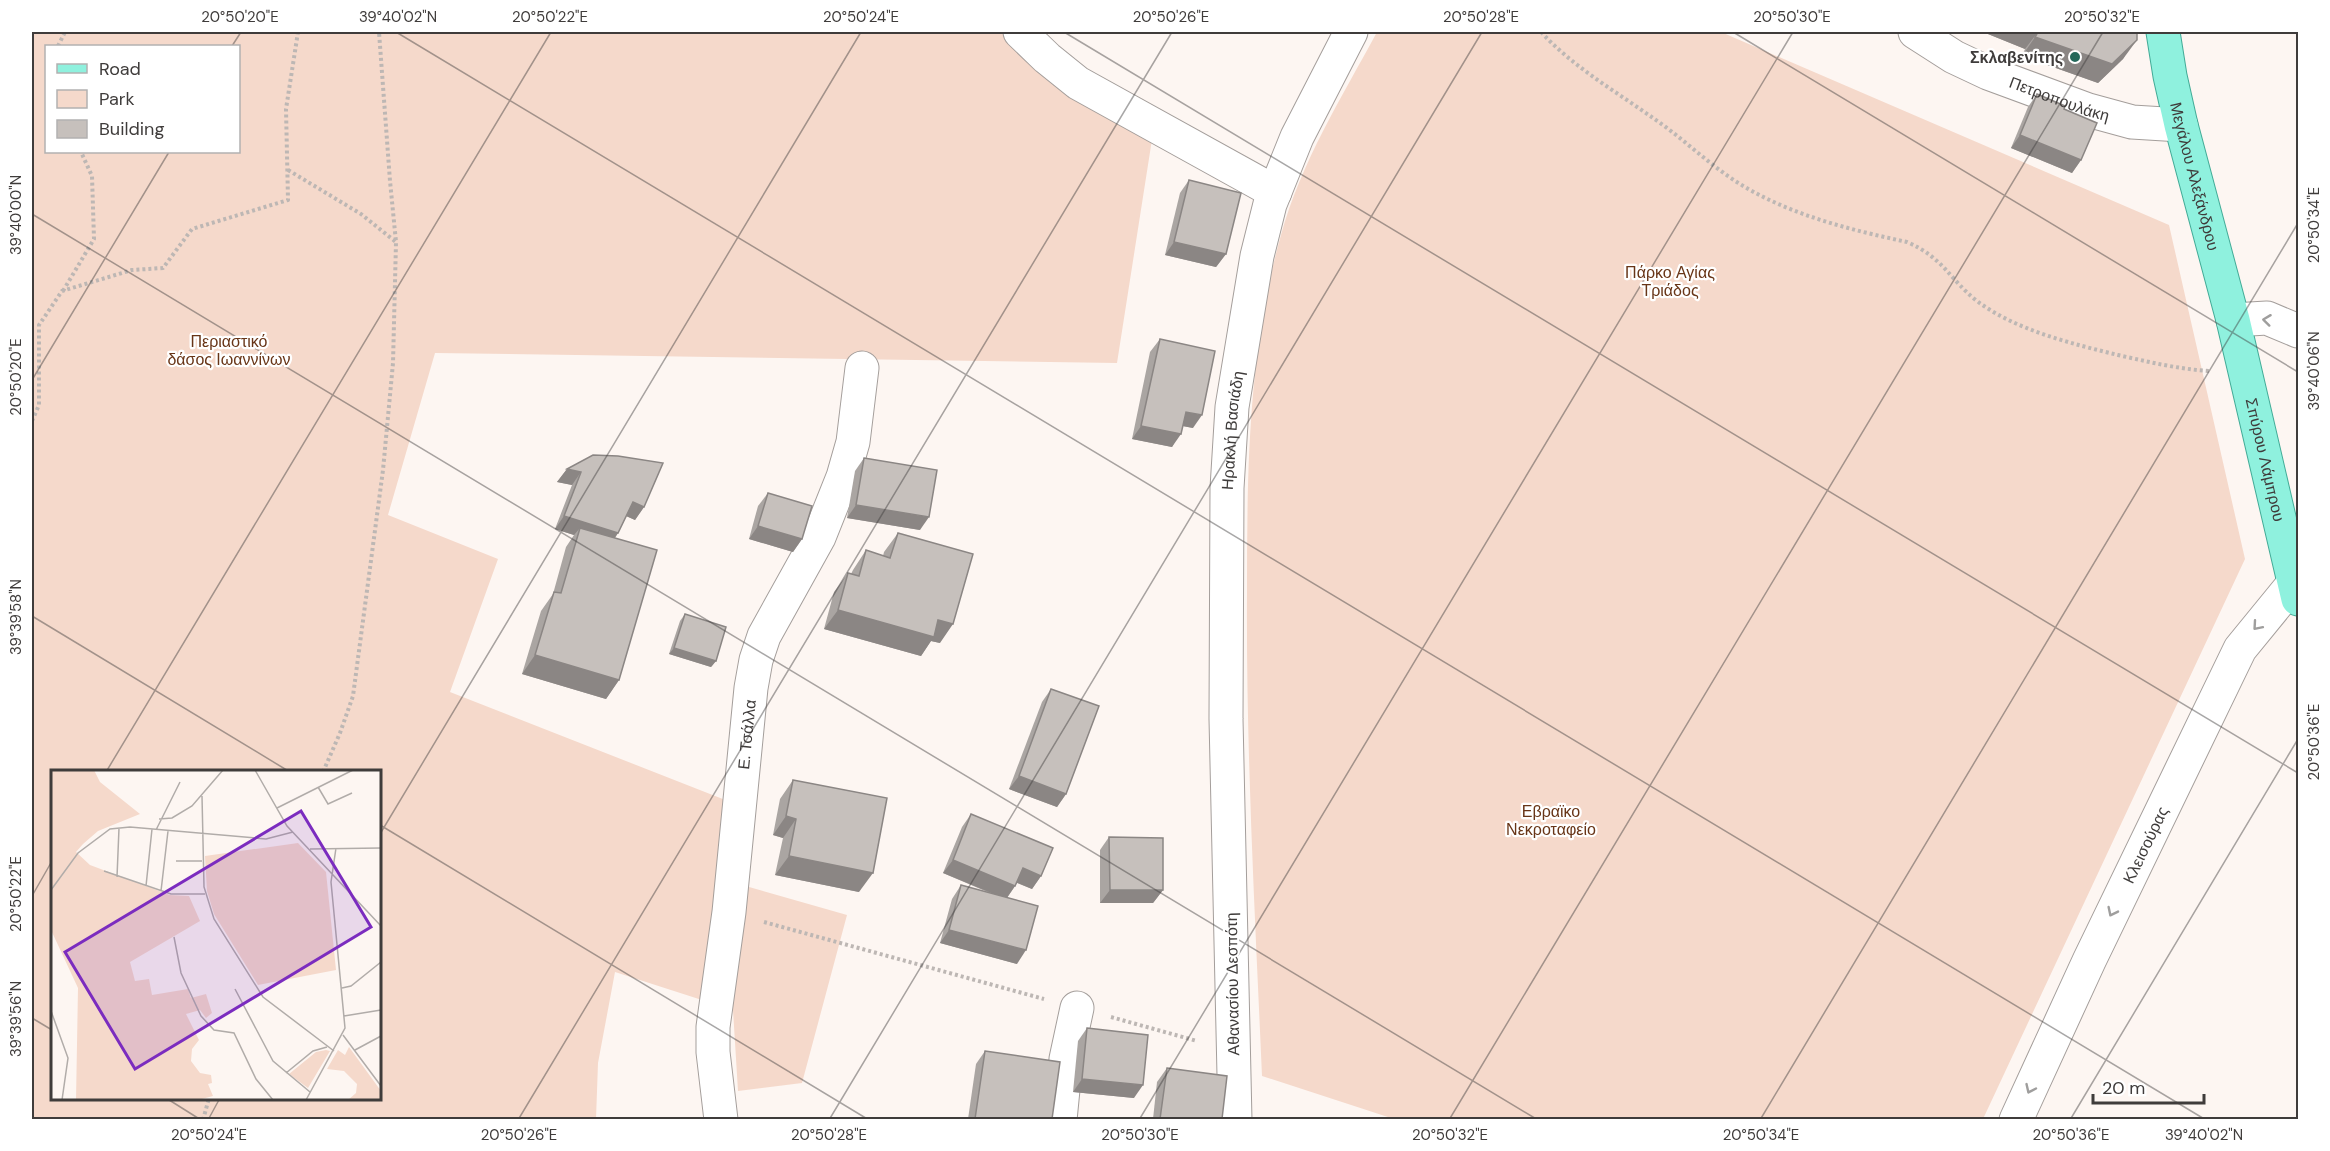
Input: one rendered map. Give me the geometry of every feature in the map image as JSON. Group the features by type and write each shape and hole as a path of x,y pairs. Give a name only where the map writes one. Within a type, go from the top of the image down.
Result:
{"main road":[{"name":"Μεγάλου Αλεξάνδρου","path":"2163,32 2166,57 2181,125 2233,320"},
{"name":"Σπύρου Λάμπρου","path":"2233,320 2297,586"}],"street":[{"path":"1020,32 1078,83 1275,192"},
{"name":"Ηρακλή Βασιάδη","path":"1229,849 1226,579 1227,488 1232,407 1262,230 1297,138 1351,32"},
{"name":"Πετροπουλάκη","path":"1915,32 1954,57 1988,73 2088,110 2132,122 2181,125"},
{"path":"2233,320 2267,318 2298,331"},
{"name":"Ε. Τσάλλα","path":"721,1119 712,1052 713,1026 729,912 751,688 756,660 764,636 822,530 843,477 853,442 862,368"},
{"name":"Κλεισούρας","path":"2016,1119 2089,961 2240,649 2250,634 2297,586"},
{"name":"Αθανασίου Δεσπότη","path":"1229,849 1235,1119"},
{"path":"1060,1119 1066,1059 1077,1008"}],"path":[{"path":"62,291 132,270 163,268 192,229 288,200 286,109 298,32"},
{"path":"323,770 353,696 383,470 393,363 396,242 379,32"},
{"path":"1541,32 1565,56 1671,130 1712,165 1740,184 1806,215 1908,242 1923,249 1938,259 1978,301 2005,317 2044,335 2078,346 2178,369 2245,374"},
{"path":"32,421 39,405 39,325 94,239 92,176 81,153"},
{"path":"287,170 361,214 396,242"},
{"path":"729,912 1233,1051"},
{"path":"203,1119 208,1100"}],"green space":[{"name":"Περιαστικό δάσος Ιωαννίνων","path":"32,32 1007,32 1153,133 1117,363 435,353 388,515 498,559 450,692 733,803 721,879 847,915 802,1083 738,1091 733,1010 615,972 598,1063 596,1119 32,1119"},
{"path":"1377,32 1721,32 2169,225 2245,559 1983,1119 1394,1119 1262,1076 1247,653 1249,457 1256,367 1270,279 1289,208 1323,130"}],"building":[{"path":"2038,32 2137,32 2137,40 2112,64 2035,37"},
{"path":"2037,94 2097,123 2081,160 2020,135"},
{"path":"1189,180 1241,193 1226,254 1174,242"},
{"path":"1160,339 1215,351 1202,415 1186,412 1181,434 1141,426"},
{"path":"593,455 618,456 663,463 644,507 633,502 618,533 564,516 581,472 567,469"},
{"path":"864,458 937,470 929,517 856,505"},
{"path":"768,493 812,506 802,539 758,526"},
{"path":"580,528 657,550 619,680 535,655 554,592 561,593"},
{"path":"898,533 973,554 953,624 938,620 934,637 838,610 848,573 859,576 866,550 890,558"},
{"path":"685,614 726,627 716,661 674,648"},
{"path":"1051,689 1099,706 1066,794 1019,776"},
{"path":"793,780 887,798 873,873 789,856 796,819 786,816"},
{"path":"971,814 1053,848 1041,876 1023,868 1015,886 953,860"},
{"path":"1109,837 1163,838 1163,890 1110,890"},
{"path":"961,885 1038,906 1026,950 949,930"},
{"path":"1087,1028 1148,1035 1143,1085 1082,1079"},
{"path":"985,1051 1060,1062 1052,1119 975,1119"},
{"path":"1167,1068 1227,1076 1222,1119 1160,1119"}],"place":[{"name":"Σκλαβενίτης","path":"2075,57"}],"park label":[{"name":"Πάρκο Αγίας Τριάδος","path":"1670,281"},
{"name":"Εβραϊκο Νεκροταφείο","path":"1551,820"}]}
